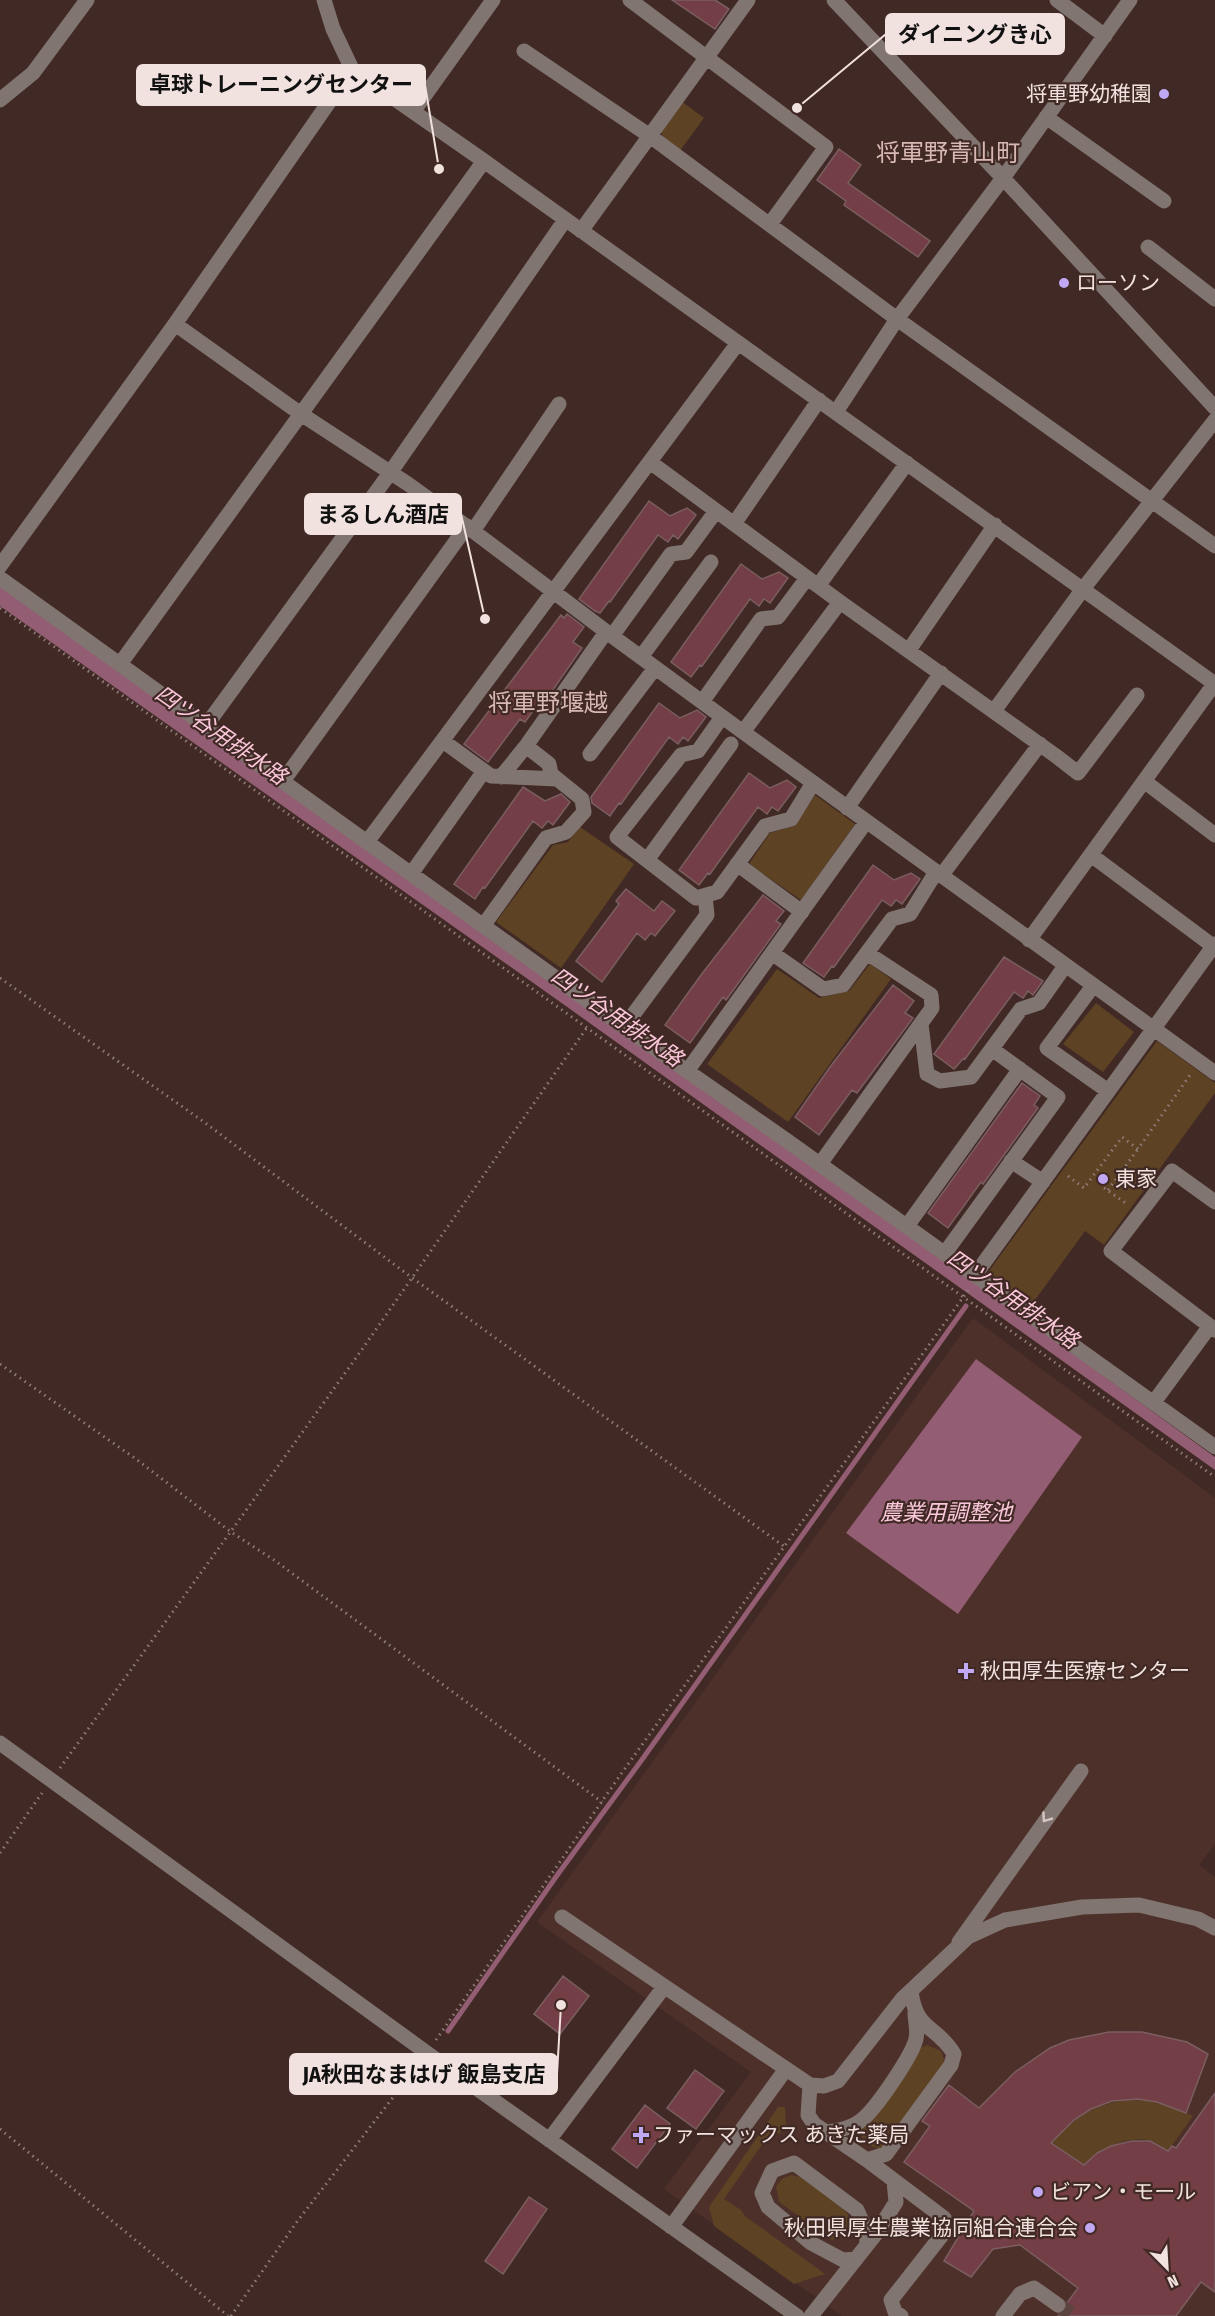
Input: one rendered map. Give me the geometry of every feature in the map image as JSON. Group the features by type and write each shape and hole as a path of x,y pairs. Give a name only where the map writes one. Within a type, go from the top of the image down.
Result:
{"street":[{"path":"0,100 33,73 87,0"},
{"path":"324,0 333,29 352,69 1215,683 1029,940"},
{"path":"413,112 493,0"},
{"path":"630,0 825,147 770,224"},
{"path":"834,0 1003,178 1215,408"},
{"path":"1057,0 1105,36"},
{"path":"836,412 897,319 1003,178 1130,0"},
{"path":"581,231 707,56 741,2"},
{"path":"524,51 650,136 897,319 1215,546"},
{"path":"0,566 175,324 352,69"},
{"path":"1046,117 1164,201"},
{"path":"120,664 484,161"},
{"path":"206,726 390,473 565,220"},
{"path":"1148,247 1215,299"},
{"path":"175,324 301,414 470,529 722,717 1215,1073"},
{"path":"367,842 738,343"},
{"path":"734,524 819,400"},
{"path":"283,781 470,529 559,404"},
{"path":"994,711 1083,589 1215,420"},
{"path":"650,462 1078,773 1137,695"},
{"path":"702,702 761,619 778,617 813,582 907,463"},
{"path":"501,777 671,554 686,552 716,511"},
{"path":"909,650 995,525"},
{"path":"641,657 711,562"},
{"path":"0,578 624,1027 688,1070 1215,1447"},
{"path":"743,732 840,602"},
{"path":"590,754 655,668"},
{"path":"847,808 941,673"},
{"path":"722,717 698,751 681,755 618,837 696,898 717,892 765,826 791,819 813,783"},
{"path":"443,741 491,776 557,779"},
{"path":"648,860 731,744"},
{"path":"772,952 823,989 843,985 892,919 910,914 1040,744"},
{"path":"483,926 546,838 566,832 584,812 582,799 551,774 549,764 526,746"},
{"path":"411,874 484,771"},
{"path":"1144,781 1215,835"},
{"path":"688,1070 866,822"},
{"path":"975,1275 1214,945 1091,855"},
{"path":"738,864 802,912"},
{"path":"624,1027 707,915 705,896"},
{"path":"820,1164 932,1008 931,995 867,953"},
{"path":"921,1024 927,1074 940,1081 971,1077 1021,1009 1039,1003 1065,966"},
{"path":"1093,986 1047,1048 1108,1091"},
{"path":"945,1253 1058,1097 992,1049"},
{"path":"907,1226 1020,1069"},
{"path":"1011,1161 1042,1182"},
{"path":"1154,1402 1213,1328 1111,1251 1172,1171 1215,1202"},
{"path":"0,1743 427,2053 797,2316"},
{"path":"948,1957 1081,1771"},
{"path":"562,1917 810,2085 824,2086 838,2081 902,2000 968,1937 1005,1920 1082,1907 1139,1905 1198,1919 1215,1928"},
{"path":"549,2140 664,1987"},
{"path":"827,2132 847,2128 865,2118 906,2060 916,2039 915,2012 911,1991"},
{"path":"867,2160 886,2154 951,2065 954,2054 947,2042 926,2027 915,2012"},
{"path":"671,2227 786,2069"},
{"path":"810,2085 808,2115 814,2124 867,2160 944,2218 942,2235 891,2301 895,2312 901,2316"},
{"path":"856,2259 843,2260 811,2243 768,2207 762,2193 772,2171 794,2163 857,2210 866,2230 867,2244"},
{"path":"811,2316 878,2231 896,2202 894,2181"},
{"path":"1003,2316 1020,2294 1034,2288 1058,2305"}],"path":[{"path":"0,608 1215,1476"},
{"path":"0,978 204,1122 411,1277 785,1547"},
{"path":"0,1852 356,1358 588,1026"},
{"path":"1140,1213 1106,1189 1138,1149 1195,1069"},
{"path":"1054,1166 1084,1188 1122,1137 1138,1149"},
{"path":"0,2129 230,2316 296,2223 427,2053 602,1802 964,1296"},
{"path":"0,1364 136,1459 231,1532 274,1560 602,1802"}],"shaded area":[{"path":"681,101 704,118 679,152 663,140 661,128"},
{"path":"815,795 855,824 801,900 749,864 770,833 794,826"},
{"path":"580,827 634,864 561,968 496,922 553,845 568,842"},
{"path":"870,964 891,979 788,1122 707,1064 777,969 819,998 849,991"},
{"path":"1096,1003 1134,1032 1103,1072 1063,1044"},
{"path":"1157,1041 1215,1083 1215,1093 1104,1245 1085,1231 1030,1307 986,1275"},
{"name":"秋田厚生医療センター","path":"973,1318 1215,1498 1215,1844 1199,1865 1215,1877 1215,2316 842,2316 664,2189 751,2072 537,1922"},
{"path":"927,2045 941,2051 944,2059 943,2067 887,2145 879,2149 866,2144 860,2133 863,2124 918,2049"},
{"path":"1138,2099 1166,2105 1193,2116 1168,2151 1151,2141 1133,2140 1106,2149 1084,2165 1051,2143 1089,2111 1110,2103"},
{"path":"778,2107 785,2107 786,2124 779,2134 772,2130 724,2199 825,2274 794,2284 714,2226 709,2207"},
{"path":"791,2175 800,2177 843,2208 850,2222 845,2234 832,2240 779,2202 776,2186 783,2178"}],"water":[{"name":"四ツ谷用排水路","path":"0,586 977,1284 1215,1457 1215,1470 563,1004 0,606"},
{"name":"農業用調整池","path":"976,1359 1082,1437 958,1614 846,1533"}],"building":[{"path":"672,0 715,0 729,9 715,29"},
{"path":"839,149 861,165 848,183 930,241 918,257 844,205 846,201 817,180"},
{"path":"649,501 670,516 687,508 696,515 678,539 673,535 668,542 658,535 610,602 600,613 595,611 579,599"},
{"path":"741,564 762,579 779,572 788,578 770,603 764,599 759,606 750,599 702,666 700,665 691,677 671,662"},
{"path":"567,614 584,627 573,642 582,648 550,694 547,692 525,722 520,719 488,762 464,744 561,615 564,618"},
{"path":"659,703 680,718 697,710 706,717 688,741 683,737 678,744 669,737 610,816 592,803 591,797"},
{"path":"749,773 770,788 787,780 796,787 778,811 772,807 767,814 758,807 710,874 708,873 699,885 679,870"},
{"path":"523,787 545,801 561,794 570,802 553,825 548,821 542,828 533,821 475,899 454,884"},
{"path":"873,865 894,880 911,873 920,879 902,904 896,900 891,906 882,900 834,967 832,966 824,977 803,963"},
{"path":"626,889 654,911 662,901 675,911 655,936 651,933 645,940 637,933 602,982 576,961 619,904 616,901"},
{"path":"763,895 784,911 776,921 781,924 726,1000 723,997 690,1043 665,1025"},
{"path":"1004,957 1043,981 1033,995 1028,991 1023,998 1014,992 965,1059 954,1069 934,1054"},
{"path":"893,985 914,1001 905,1013 913,1018 857,1093 852,1090 819,1135 795,1117"},
{"path":"1022,1083 1040,1096 1034,1105 1038,1108 948,1228 928,1213"},
{"path":"563,1976 589,1996 560,2034 534,2014"},
{"path":"1109,2032 1142,2032 1187,2042 1208,2054 1186,2113 1157,2102 1138,2099 1112,2101 1091,2109 1074,2120 1051,2143 1084,2165 1097,2153 1111,2146 1132,2141 1150,2141 1168,2151 1172,2146 1176,2148 1215,2093 1215,2292 1201,2282 1176,2316 1058,2316 1066,2311 1067,2303 1078,2288 1020,2245 993,2249 971,2277 944,2261 974,2211 904,2162 930,2126 922,2121 949,2085 979,2108 1015,2072 1050,2048 1069,2040"},
{"path":"695,2070 724,2091 696,2129 667,2108"},
{"path":"645,2105 670,2124 637,2168 612,2149"},
{"path":"529,2197 547,2209 503,2274 485,2261"}],"waterway":[{"path":"448,2031 966,1306"}],"tunnel":[{"path":"1058,2305 1074,2316"}],"place":[{"name":"将軍野幼稚園","path":"1164,94"},
{"name":"ダイニングき心","path":"797,108"},
{"name":"卓球トレーニングセンター","path":"439,169"},
{"name":"ローソン","path":"1064,283"},
{"name":"まるしん酒店","path":"485,619"},
{"name":"東家","path":"1103,1179"},
{"name":"秋田厚生医療センター","path":"966,1671"},
{"name":"JA秋田なまはげ 飯島支店","path":"561,2005"},
{"name":"ファーマックス あきた薬局","path":"641,2135"},
{"name":"ビアン・モール","path":"1038,2192"},
{"name":"秋田県厚生農業協同組合連合会","path":"1090,2228"}],"district":[{"name":"将軍野青山町","path":"948,153"},
{"name":"将軍野堰越","path":"548,703"}]}
